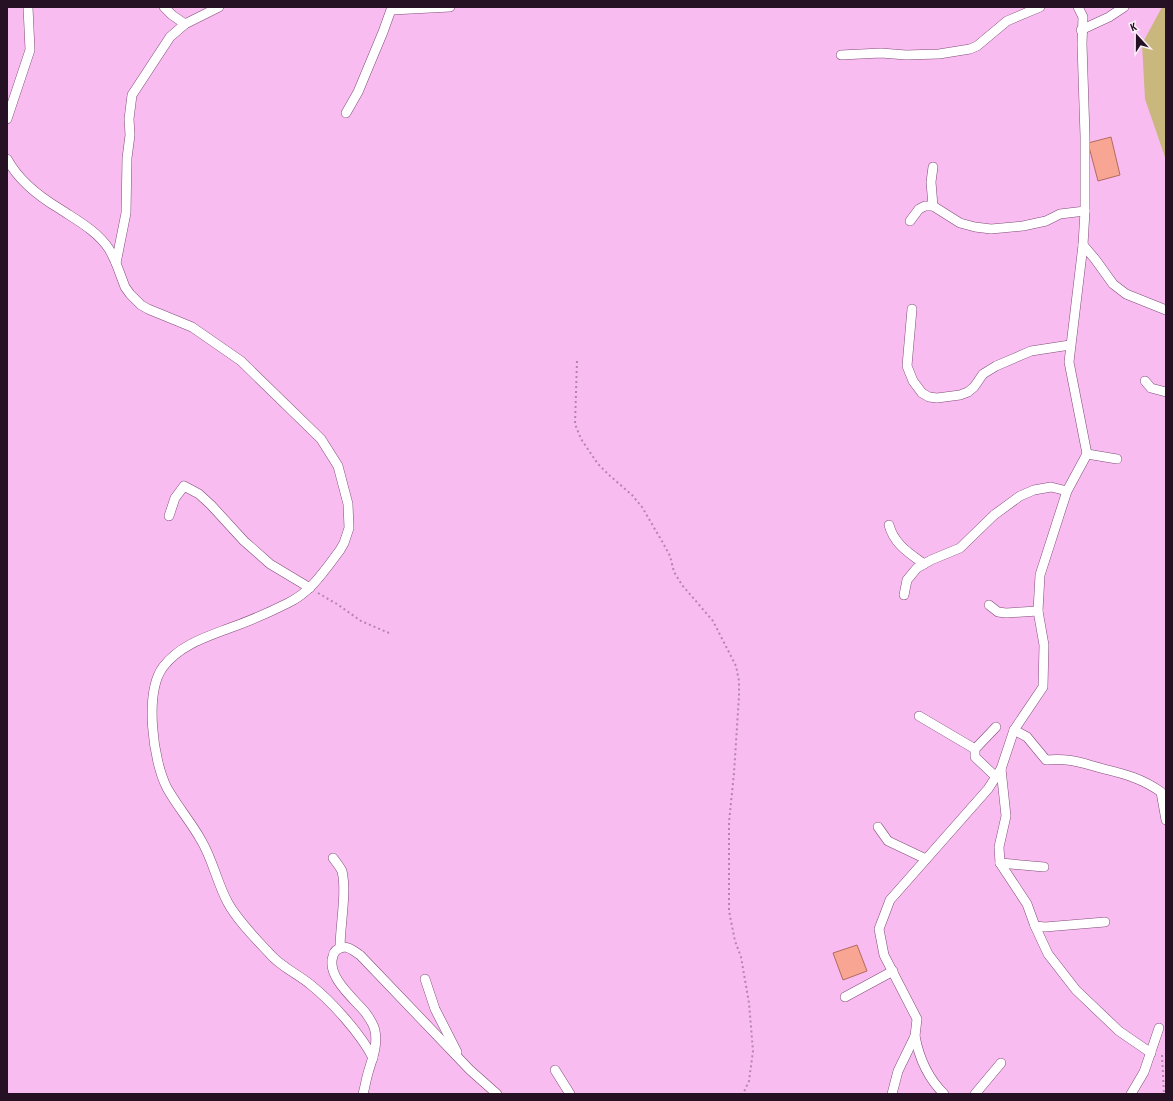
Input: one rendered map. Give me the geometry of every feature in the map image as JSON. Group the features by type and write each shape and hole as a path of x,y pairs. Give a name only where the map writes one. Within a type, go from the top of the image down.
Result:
{"street":[{"path":"7,119 30,50 28,7"},
{"path":"164,7 185,24"},
{"path":"116,263 126,213 127,158 132,95 170,36 185,24 219,7"},
{"path":"346,113 358,92 392,8 450,7"},
{"path":"840,56 881,53 906,55 939,54 970,49 977,46 1007,21 1040,7"},
{"path":"892,1094 898,1071 914,1036 917,1020 884,955 879,929 890,900 988,789 998,773 1014,730 1043,687 1044,645 1038,611 1040,575 1067,491 1087,454 1069,362 1083,246 1085,211 1085,136 1081,30 1083,17 1078,7"},
{"path":"1081,30 1109,17 1124,7"},
{"path":"7,159 13,170 34,192 60,210 74,217 99,238 109,250 130,294 141,305 192,327 241,361 310,427 330,452 338,466 348,504 349,528 344,544 340,550 310,588 288,603 192,643 167,663 158,676 154,692 152,716 153,733 161,772 167,787 202,840 233,911 271,956 311,985 329,1001 366,1045 373,1058"},
{"path":"932,167 931,182 933,206"},
{"path":"910,221 919,209 925,206 933,206 960,223 975,227 991,228 1023,226 1046,221 1060,214 1085,211"},
{"path":"1083,246 1113,284 1126,294 1166,310"},
{"path":"912,309 907,366 913,381 922,393 929,397 937,398 960,395 968,392 974,387 982,374 996,366 1031,351 1070,345"},
{"path":"1145,381 1151,388 1166,392"},
{"path":"1087,454 1116,459"},
{"path":"169,516 175,498 184,486 199,494 244,541 270,564 310,588"},
{"path":"904,595 907,580 917,568 960,548 994,515 1020,496 1034,490 1051,487 1067,491"},
{"path":"889,525 891,533 900,545 924,564"},
{"path":"989,605 998,612 1006,613 1038,611"},
{"path":"919,716 975,749"},
{"path":"996,727 975,749 975,757 998,773 1006,816 999,847 1000,863 1028,904 1035,926 1048,954 1076,990 1119,1031 1151,1053"},
{"path":"1014,730 1027,737 1046,760 1062,758 1076,760 1120,772 1149,784 1161,792 1166,820"},
{"path":"878,828 888,841 926,859"},
{"path":"333,858 341,871 343,886 340,948"},
{"path":"1000,863 1044,867"},
{"path":"1035,926 1044,927 1105,922"},
{"path":"363,1094 376,1041 374,1026 365,1012 339,982 332,968 331,960 334,952 340,948 347,947 360,955 463,1064 496,1094"},
{"path":"845,997 893,971"},
{"path":"424,980 435,1009 463,1064"},
{"path":"1131,1094 1144,1072 1159,1028"},
{"path":"914,1036 923,1065 944,1094"},
{"path":"975,1094 1001,1063"},
{"path":"555,1070 570,1094"}],"path":[{"path":"577,361 575,424 580,439 598,464 632,495 642,507 670,556 674,572 682,585 713,621 736,666 738,681 738,704 730,816 729,911 735,941 741,957 749,1003 753,1051 748,1081 743,1094"},
{"path":"310,588 362,621 389,633"},
{"path":"1162,1054 1164,1094"}],"shaded area":[{"path":"1162,7 1166,7 1166,160 1145,99 1142,44"}],"building":[{"path":"1111,137 1120,175 1098,181 1088,143"},
{"path":"857,945 867,971 843,980 833,953"}]}
